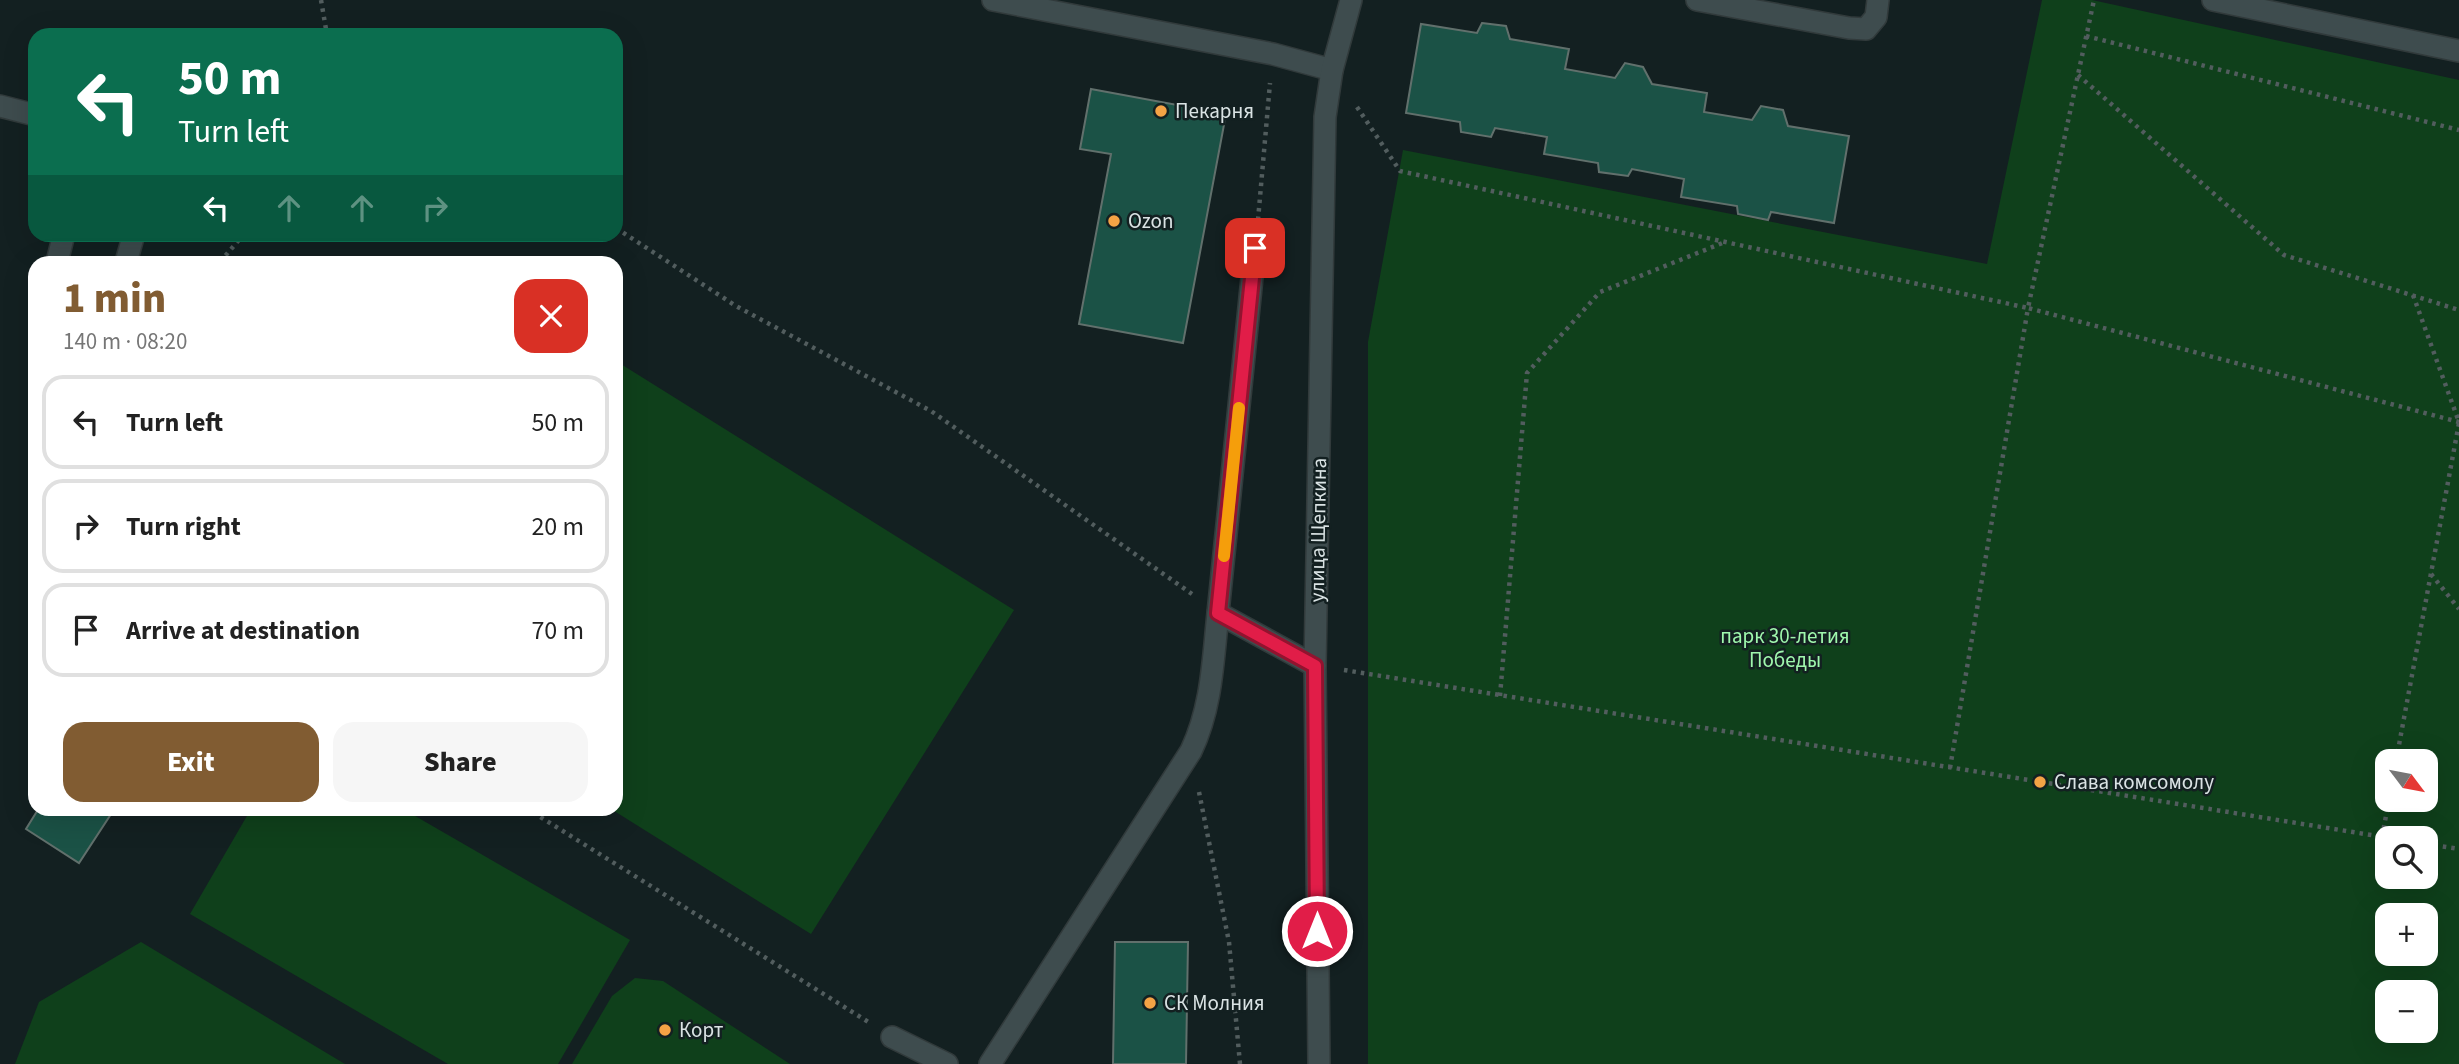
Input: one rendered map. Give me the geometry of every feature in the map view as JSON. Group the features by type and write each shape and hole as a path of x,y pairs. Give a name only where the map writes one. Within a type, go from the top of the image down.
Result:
{"street":[{"path":"993,0 1273,54 1332,70"},
{"name":"улица Щепкина","path":"1318,1064 1315,666 1325,117 1332,70 1351,0"},
{"path":"1697,0 1866,29 1876,18 1878,0"},
{"path":"2213,0 2459,51"},
{"path":"0,106 28,113"},
{"path":"990,1064 1191,751 1203,726 1209,699 1255,248"},
{"path":"1218,613 1315,666"},
{"path":"892,1037 947,1064"}],"path":[{"path":"321,0 326,28"},
{"path":"1950,768 2028,308 2094,0"},
{"path":"2086,36 2459,130"},
{"path":"1255,248 1273,54"},
{"path":"1332,70 1400,171 2028,308 2459,422"},
{"path":"2078,75 2284,255 2459,310"},
{"path":"623,233 736,306 931,411 1218,613"},
{"path":"225,256 237,242"},
{"path":"1500,696 1527,373 1600,292 1726,242"},
{"path":"2398,749 2459,422 2413,295"},
{"path":"2431,574 2459,609"},
{"path":"1315,666 2375,836"},
{"path":"1191,751 1229,942 1240,1064"},
{"path":"539,816 892,1037"},
{"path":"2438,846 2459,849"}],"green space":[{"name":"парк 30-летия Победы","path":"2042,0 2092,0 2459,80 2459,1064 1368,1064 1368,342 1403,150 1987,264"},
{"path":"623,365 1014,610 811,934 622,816"},
{"path":"247,816 415,816 630,940 558,1064 448,1064 190,914"},
{"path":"141,942 345,1064 15,1064 39,1002"},
{"name":"Корт","path":"635,978 663,981 790,1064 572,1064 612,996"}],"building":[{"path":"1482,23 1506,26 1510,39 1569,49 1565,69 1615,78 1625,63 1643,67 1652,84 1707,93 1704,112 1752,120 1761,106 1783,110 1788,126 1849,136 1834,223 1771,212 1768,220 1738,214 1737,206 1681,197 1684,179 1632,169 1628,176 1599,172 1598,163 1544,154 1547,137 1495,128 1491,137 1461,132 1460,122 1406,113 1421,24 1477,33"},
{"path":"1091,89 1226,114 1183,343 1079,324 1111,154 1080,149"},
{"path":"34,816 110,816 79,863 26,829"},
{"name":"СК Молния","path":"1115,942 1188,942 1186,1064 1113,1064"}],"slow traffic":[{"path":"1224,556 1239,408"}],"place":[{"name":"Пекарня","path":"1161,111"},
{"name":"Ozon","path":"1114,221"},
{"name":"Слава комсомолу","path":"2040,782"},
{"name":"СК Молния","path":"1150,1003"},
{"name":"Корт","path":"665,1030"}],"route":[{"path":"1255,248 1218,613 1315,666 1317,931"}]}
